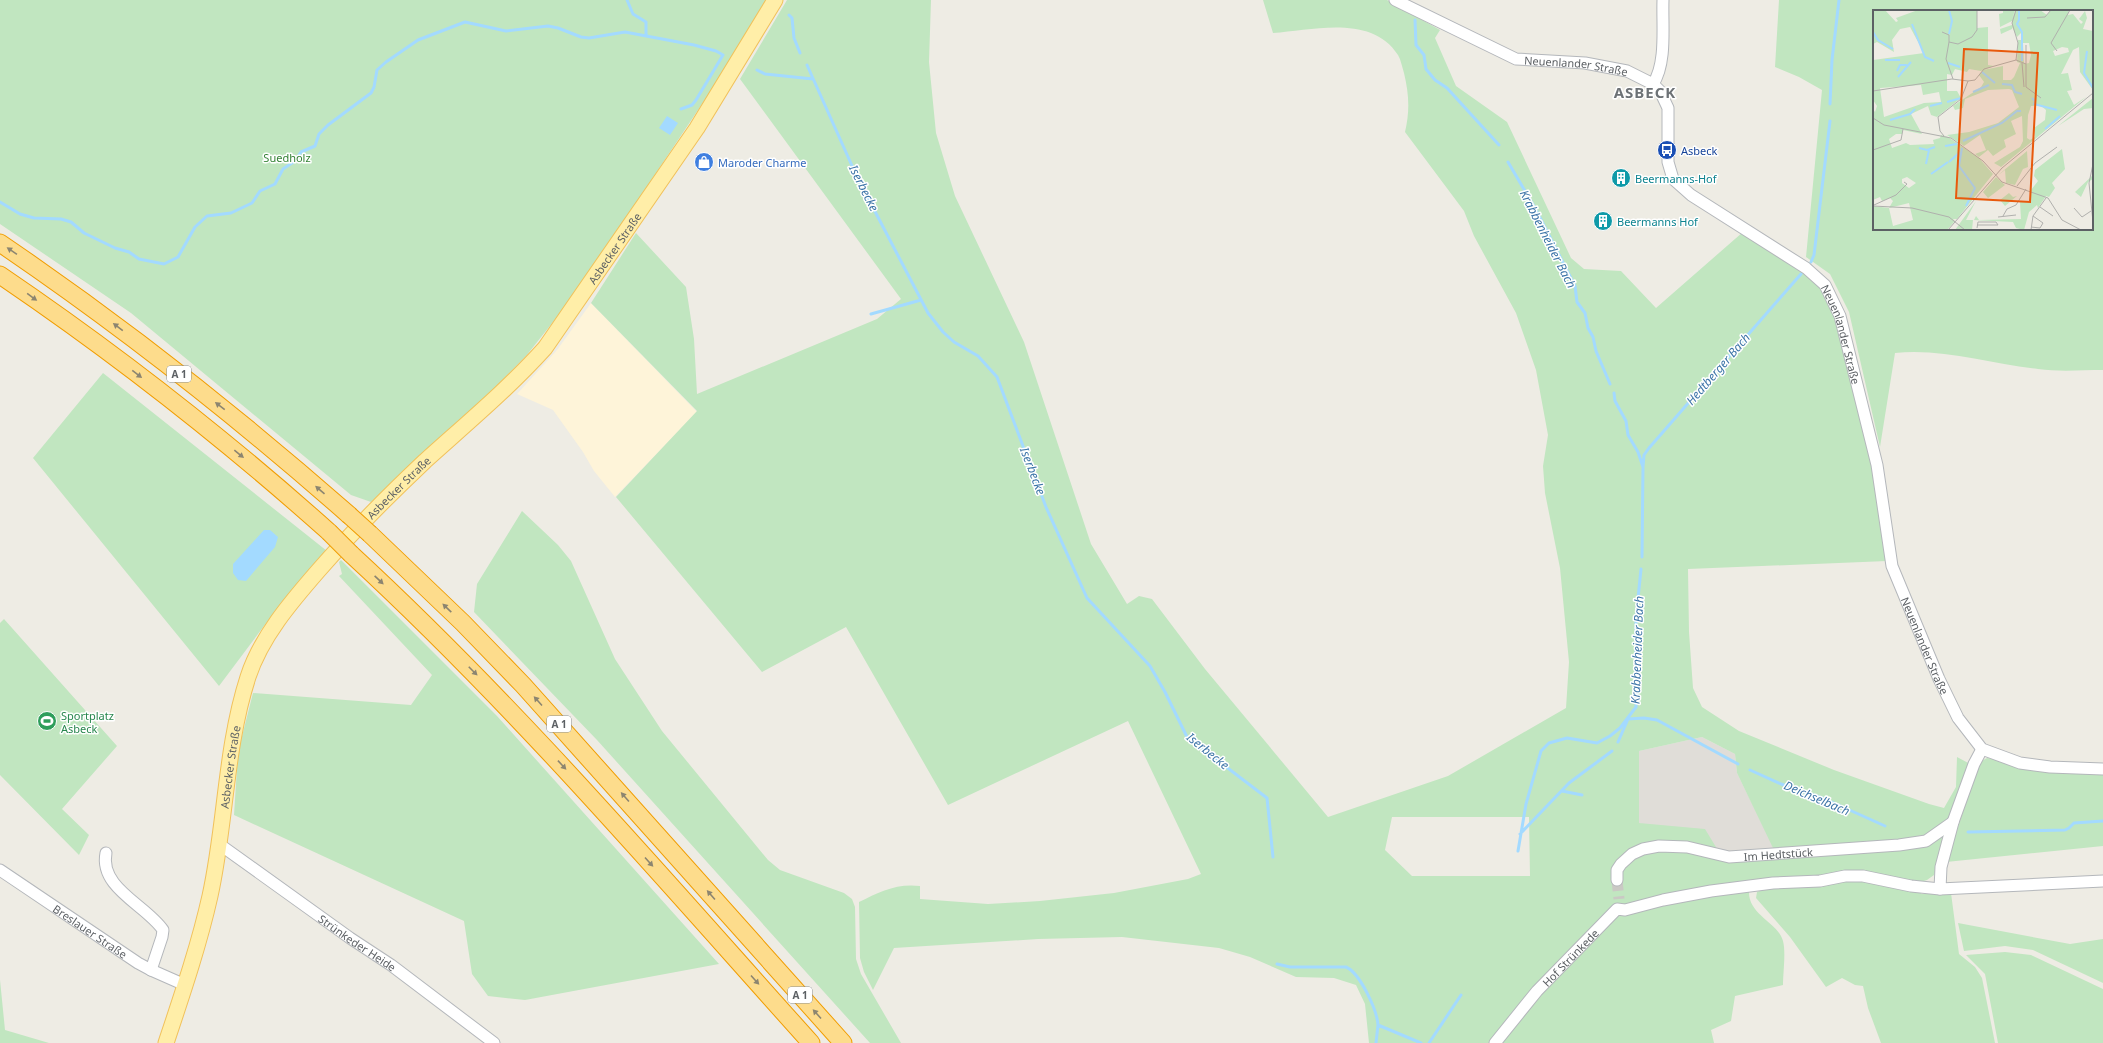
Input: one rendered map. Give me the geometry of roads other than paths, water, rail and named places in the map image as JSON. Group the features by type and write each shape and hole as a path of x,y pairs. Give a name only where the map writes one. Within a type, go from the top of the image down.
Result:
{"highway":[{"name":"A 1","path":"0,243 159,358 281,455 370,534 463,623 523,685 617,788 843,1043"},
{"name":"A 1","path":"0,275 120,361 218,436 329,532 418,616 502,700 811,1043"}],"main road":[{"name":"Asbecker Straße","path":"166,1043 185,985 210,896 237,726 248,676 265,641 294,599 349,536 423,464 520,376 545,348 697,128 775,0"}],"street":[{"name":"Neuenlander Straße","path":"1395,0 1516,58 1556,60 1627,70 1653,84 1660,91 1668,108 1668,162 1673,179 1691,195 1806,268 1825,285 1840,316 1877,466 1892,566 1939,680 1958,718 1982,749"},
{"path":"1653,84 1659,74 1662,61 1663,0"},
{"path":"2103,769 2050,767 2020,763 1982,749 1974,764 1953,822 1942,867 1940,889 2103,881"},
{"name":"Im Hedtstück","path":"1617,880 1617,870 1632,854 1643,849 1659,846 1687,847 1729,857 1898,845 1926,841 1953,822"},
{"name":"Strünkeder Heide","path":"218,844 350,938 392,965 494,1043"},
{"path":"106,853 104,862 108,877 163,930 151,970"},
{"name":"Breslauer Straße","path":"0,870 151,970 185,985"},
{"name":"Hof Strünkede","path":"1495,1043 1537,991 1618,904 1626,910 1663,900 1773,883 1820,881 1845,876 1863,876 1912,886 1940,889"}],"water":[{"path":"667,116 678,123 670,135 659,128"},
{"path":"264,530 270,530 278,537 275,547 246,581 238,580 233,573 233,564"}],"waterway":[{"path":"627,0 633,14 646,22 646,35"},
{"name":"Hedtberger Bach","path":"1830,104 1832,60 1839,0"},
{"name":"Iserbecke","path":"789,15 792,18 794,38 800,53"},
{"name":"Krabbenheider Bach","path":"1415,20 1416,45 1424,55 1426,69 1435,80 1447,88 1499,145"},
{"path":"0,202 20,214 34,218 61,219 71,222 84,233 115,248 129,252 139,259 164,264 178,257 195,227 207,216 231,213 252,203 260,191 275,184 283,169 295,161 301,152 315,146 319,134 328,125 371,93 374,87 377,70 386,62 418,40 465,22 506,31 548,26 558,28 581,37 589,38 625,32 694,45 716,51 723,55 696,100 692,105 681,109"},
{"name":"Iserbecke","path":"807,65 857,177 928,313 943,332 954,342 978,356 997,377 1046,507 1087,598 1150,666 1165,692 1187,737 1267,798 1273,857"},
{"path":"757,70 765,74 813,79"},
{"name":"Hedtberger Bach","path":"1811,262 1814,255 1830,121"},
{"name":"Krabbenheider Bach","path":"1508,162 1535,208 1575,286 1577,302 1585,313 1588,328 1593,337 1596,351 1610,384"},
{"name":"Hedtberger Bach","path":"1643,467 1644,455 1649,448 1801,274"},
{"path":"871,314 921,300"},
{"name":"Krabbenheider Bach","path":"1614,393 1615,401 1626,421 1628,435 1638,452 1643,467 1642,557"},
{"name":"Krabbenheider Bach","path":"1518,851 1526,804 1541,751 1549,743 1567,738 1597,743 1610,736 1620,728 1636,707 1636,618 1641,569"},
{"name":"Deichselbach","path":"1618,742 1628,719 1644,718 1657,720 1738,764"},
{"path":"1520,834 1569,783 1612,751"},
{"name":"Deichselbach","path":"1750,770 1781,784 1825,799 1885,826"},
{"path":"1562,791 1582,795"},
{"name":"Deichselbach","path":"1968,832 2065,830 2074,823 2103,821"},
{"name":"Iserbecke","path":"1277,964 1290,967 1346,967 1357,976 1367,993 1375,1010 1378,1025"},
{"name":"Krabbenheider Bach","path":"1429,1043 1461,995"},
{"name":"Krabbenheider Bach","path":"1376,1043 1378,1025 1421,1043"}],"tunnel":[{"path":"1617,880 1619,899"}],"place":[{"name":"Asbeck","path":"1667,150"},
{"name":"Maroder Charme","path":"704,162"},
{"name":"Beermanns-Hof","path":"1621,178"},
{"name":"Beermanns Hof","path":"1603,221"},
{"name":"Sportplatz Asbeck","path":"47,721"}],"district":[{"name":"ASBECK","path":"1645,92"}],"park label":[{"name":"Suedholz","path":"287,157"}]}
